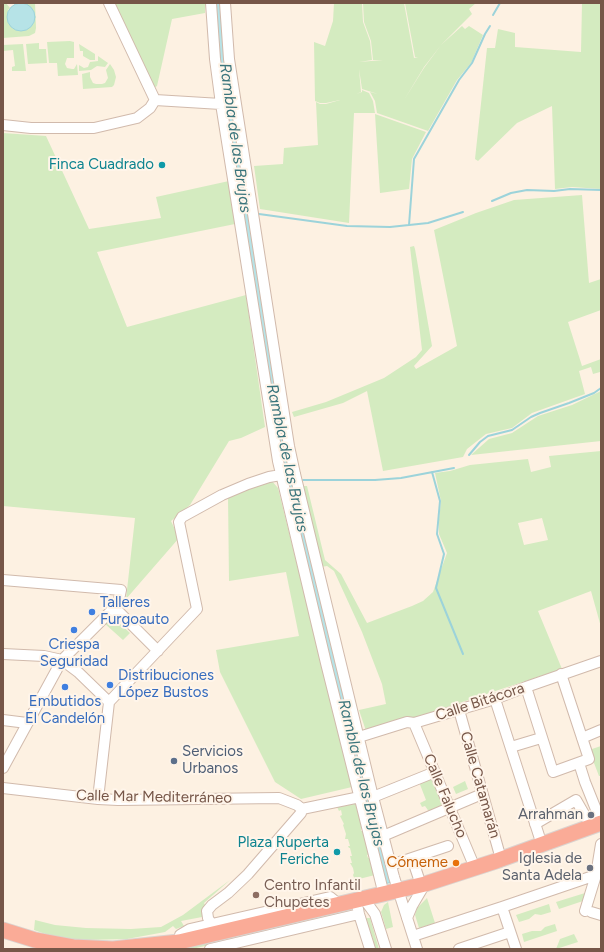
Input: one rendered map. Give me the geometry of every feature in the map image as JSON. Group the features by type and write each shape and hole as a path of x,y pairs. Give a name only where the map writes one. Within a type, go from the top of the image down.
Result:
{"highway":[{"path":"3,930 35,940 73,947 113,949 174,945 340,905 360,905 382,895 399,892 475,868 598,824"}],"street":[{"path":"108,3 155,100"},
{"path":"211,3 215,59 228,103 288,439 288,474 326,663 360,797 382,895 375,914 386,949"},
{"path":"225,3 229,59 228,103 273,435 288,474 359,737 391,865 417,949"},
{"path":"155,100 228,103"},
{"path":"3,125 31,128 94,128 137,118 150,108 155,100"},
{"path":"98,799 109,702 197,609 179,522 182,517 222,495 248,484 288,474"},
{"path":"3,580 120,590 118,604 62,660 3,768"},
{"path":"114,608 158,651"},
{"path":"3,654 44,656 62,660 78,672 109,702"},
{"name":"Calle Bitácora","path":"359,737 406,722 414,723 496,699 526,686 601,661"},
{"path":"526,686 541,738 553,772 589,759 561,674"},
{"path":"496,699 542,845"},
{"name":"Calle Catamarán","path":"459,710 501,859"},
{"path":"3,720 27,723"},
{"name":"Calle Falucho","path":"414,723 475,868"},
{"path":"582,738 601,730"},
{"path":"511,747 541,738"},
{"path":"579,763 598,824"},
{"path":"373,797 435,772"},
{"name":"Calle Mar Mediterráneo","path":"3,788 118,800 279,798 297,805 302,810"},
{"path":"384,836 482,794"},
{"path":"211,924 207,911 248,874 302,810 360,797"},
{"path":"535,824 576,800 598,824"},
{"path":"592,913 601,844"},
{"path":"391,865 448,846"},
{"path":"407,918 423,885 412,858"},
{"path":"413,936 596,875"},
{"path":"174,945 180,935 190,929 330,897 340,905"},
{"path":"210,949 360,905 375,914"},
{"path":"360,905 370,949"},
{"path":"502,907 516,949"},
{"path":"459,949 510,932"}],"green space":[{"path":"3,3 6,3 10,8 8,10 12,28 21,31 29,28 34,21 24,3 35,3 35,33 29,36 3,38"},
{"path":"112,3 205,3 205,13 172,19 157,86 154,88"},
{"path":"334,3 362,3 363,22 370,41 372,60 359,62 383,60 373,60 371,41 364,22 363,3 404,3 414,58 418,57 415,57 405,3 476,3 469,9 472,14 441,45 462,26 465,29 469,26 483,35 471,63 457,80 428,131 377,113 375,101 370,92 378,94 362,89 359,69 361,92 356,94 362,92 362,90 369,93 373,101 375,113 354,113 349,223 260,209 254,166 283,164 284,148 318,145 316,102 326,104 340,100 326,103 315,101 314,42 325,46 333,21","holes":["441,45 424,68 404,100 424,67"]},
{"path":"582,3 601,3 601,189 572,187 555,189 552,106 517,123 478,161 475,159 487,48 495,48 498,29 515,33 515,47 581,52"},
{"path":"47,42 74,42 74,58 67,58 65,64 67,68 74,69 77,64 78,75 58,76 57,63 49,63"},
{"path":"39,43 39,49 46,49 47,63 28,64 26,44"},
{"path":"23,44 26,71 12,71 12,67 15,66 13,50 3,51 3,45"},
{"path":"79,44 95,54 95,60 90,60 83,56 83,51 80,51"},
{"path":"98,56 108,63 105,67 97,66 91,70 79,71 79,65 84,68 88,67 90,62 98,61"},
{"path":"110,64 116,77 112,87 83,89 82,74 90,72 90,77 93,83 105,83 108,78 106,70"},
{"path":"375,114 426,132 412,159 409,189 380,193"},
{"path":"3,133 46,136 89,229 161,218 156,197 229,181 235,224 97,252 127,327 246,295 265,427 241,438 229,441 190,505 171,521 179,538 126,599 135,518 3,506"},
{"path":"582,195 589,283 601,279 601,310 568,322 582,366 601,359 601,377 600,372 593,374 591,367 579,371 585,394 532,413 512,428 486,434 467,449 463,457 383,471 367,391 343,403 294,417 292,412 326,402 384,378 416,357 422,350 410,247 414,246 415,249 432,346 414,366 416,369 457,346 434,230 514,200"},
{"path":"601,391 601,441 471,455 489,439 512,433 538,416 572,405"},
{"path":"601,451 601,627 591,591 538,611 562,669 411,719 366,731 359,710 386,704 382,684 362,632 334,571 327,566 321,567 302,486 307,486 325,560 341,574 367,623 423,601 433,592 447,553 439,534 441,501 435,473 450,471 470,465 528,459 531,472 551,467 549,456","holes":["542,518 548,540 524,545 518,523"]},
{"path":"271,480 278,488 352,787 301,799 275,782 220,672 216,650 299,636 286,572 229,581 228,496"},
{"path":"115,619 130,633 123,640 104,623"},
{"path":"601,746 601,776 599,776 589,750"},
{"path":"431,776 444,808 430,813 425,806 422,807 420,803 426,800 419,782"},
{"path":"465,781 468,789 456,794 453,787"},
{"path":"355,802 355,805 357,804 363,827 361,828 361,831 364,831 369,854 367,855 368,858 371,857 375,875 355,880 353,868 350,863 352,863 350,856 352,856 348,846 350,846 348,839 345,839 346,834 344,824 340,816 342,815 341,810 339,811 337,807"},
{"path":"230,880 204,903 205,905 202,910 202,917 181,921 184,926 176,929 173,926 165,932 127,939 82,940 54,937 34,930 35,920 55,925 86,928 131,929 161,927 183,915"},
{"path":"585,893 583,901 559,909 556,902"},
{"path":"427,898 435,923 419,928 415,915 417,908"},
{"path":"388,902 393,927 386,929 381,912 384,905"},
{"path":"549,904 551,912 541,915 535,914 529,919 519,922 516,915"},
{"path":"348,909 349,913 192,949 183,949 183,947"},
{"path":"366,918 370,918 379,949 376,949"},
{"path":"555,924 557,931 524,942 522,934 532,931 541,931 545,927"},
{"path":"574,934 578,942 556,949 560,939"}],"water":[{"path":"21,3 31,7 35,17 31,27 21,31 11,27 7,17 11,7"},
{"name":"Rambla de las Brujas","path":"214,3 222,3 277,385 392,882 384,884 291,514 229,138"}],"waterway":[{"path":"493,15 500,3"},
{"name":"Rambla de las Brujas","path":"259,214 347,226 390,227 409,225 414,159 459,80 472,63 490,26"},
{"path":"492,201 511,193 527,190 601,190"},
{"path":"409,225 428,223 463,212"},
{"path":"469,455 480,442 488,436 512,430 531,417 594,393 601,388"},
{"name":"Rambla de las Brujas","path":"303,480 375,480 401,478 454,468"},
{"path":"432,472 440,501 437,534 444,554 436,588 463,654"}],"place":[{"name":"Finca Cuadrado","path":"162,165"},
{"name":"Talleres Furgoauto","path":"92,612"},
{"name":"Criespa Seguridad","path":"74,630"},
{"name":"Distribuciones López Bustos","path":"110,685"},
{"name":"Embutidos El Candelón","path":"65,687"},
{"name":"Servicios Urbanos","path":"174,761"},
{"name":"Arrahman","path":"591,815"},
{"name":"Plaza Ruperta Feriche","path":"337,852"},
{"name":"Cómeme","path":"456,863"},
{"name":"Iglesia de Santa Adela","path":"590,868"},
{"name":"Centro Infantil Chupetes","path":"256,895"}]}
